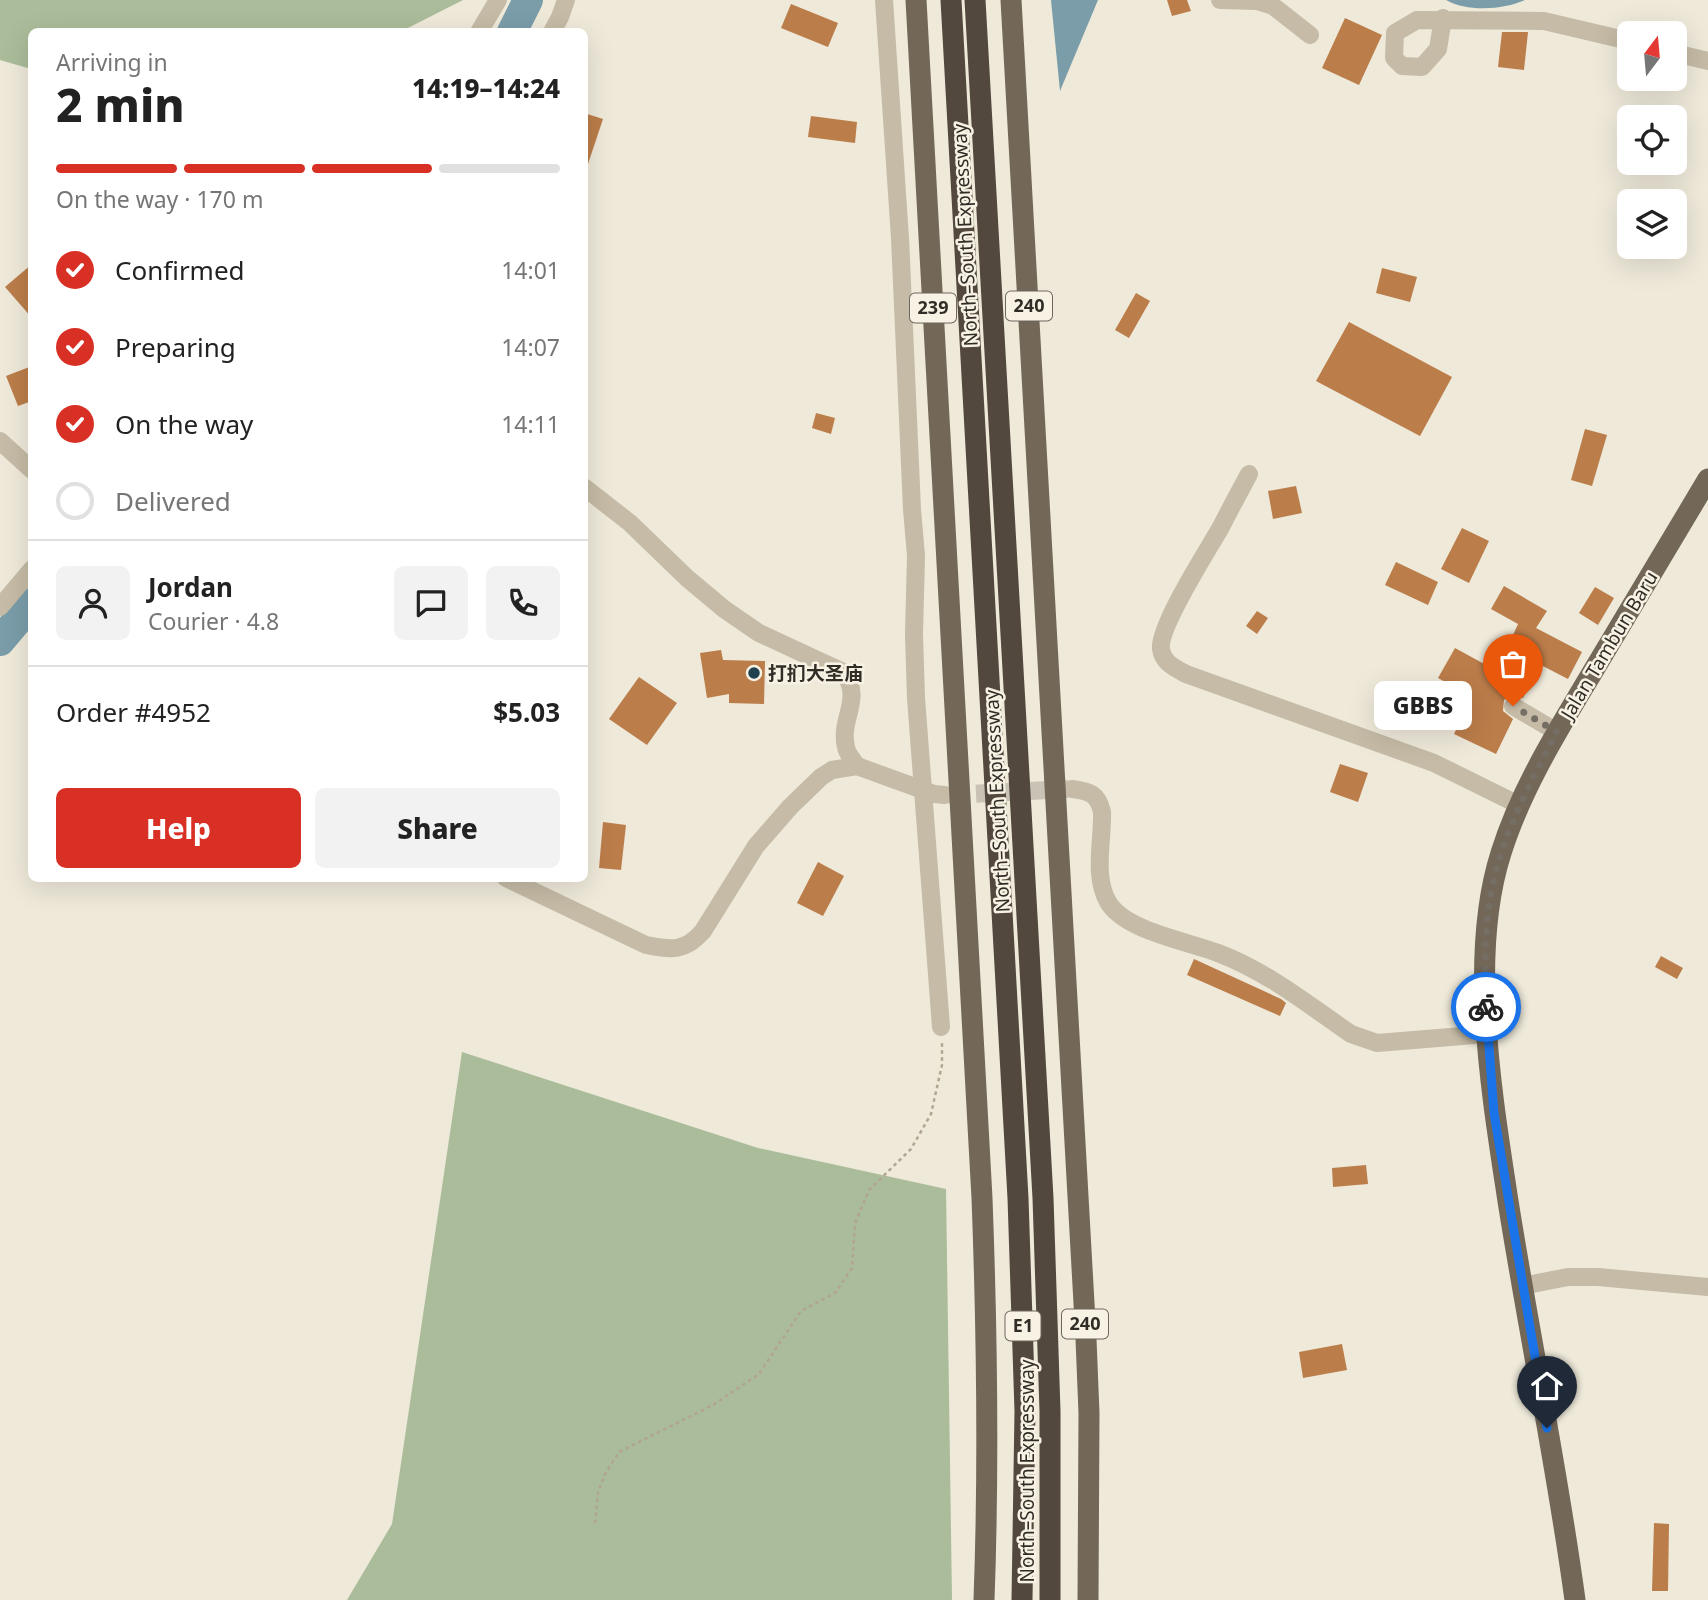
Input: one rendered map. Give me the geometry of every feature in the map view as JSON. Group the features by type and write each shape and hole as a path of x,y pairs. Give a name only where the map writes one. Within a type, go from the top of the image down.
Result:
{"highway":[{"name":"North–South Expressway","path":"951,0 1018,1198 1025,1411 1022,1600"},
{"name":"North–South Expressway","path":"975,0 1043,1198 1050,1412 1050,1600"}],"main road":[{"name":"239","path":"916,0 982,1198 987,1338 988,1496 984,1600"},
{"name":"240","path":"1011,0 1089,1413 1088,1600"},
{"name":"Jalan Tambun Baru","path":"1575,1600 1566,1531 1494,1113 1487,1034 1486,945 1489,911 1501,852 1519,805 1557,732 1708,479"}],"street":[{"path":"481,28 498,0"},
{"path":"554,28 566,0"},
{"path":"884,0 899,214 916,556 914,634 922,790 941,1027"},
{"path":"1220,0 1257,1 1273,6 1310,36"},
{"path":"1443,18 1544,21 1617,38"},
{"path":"1687,55 1708,61"},
{"path":"0,440 28,466"},
{"path":"1249,474 1165,630 1160,645 1163,658 1172,667 1186,674 1434,763 1519,805"},
{"path":"588,490 630,523 687,578 724,609 759,633 843,672 853,691 844,738 846,750 857,766"},
{"path":"0,607 28,574"},
{"path":"1513,706 1557,732"},
{"path":"514,882 646,945 665,949 681,948 694,942 704,931 756,846 790,807 832,770 857,766 922,790 945,795"},
{"path":"1072,789 1085,790 1095,795 1100,803 1102,890 1110,905 1131,923 1216,952 1264,973 1363,1040 1377,1043 1487,1034"},
{"path":"1522,1286 1548,1279 1578,1277 1708,1287"}],"path":[{"path":"595,1523 598,1492 618,1452 713,1405 759,1374 801,1311 835,1293 847,1276 852,1268 855,1223 869,1190 911,1149 931,1114 942,1065 941,1027"}],"green space":[{"path":"0,0 463,0 408,28 28,28 28,68 0,60"},
{"path":"462,1052 758,1148 946,1189 952,1600 347,1600 392,1524"}],"water":[{"path":"1051,0 1098,0 1060,91"},
{"path":"1446,0 1525,0 1506,6 1474,8"}],"building":[{"path":"1167,0 1187,0 1191,11 1172,16"},
{"path":"791,4 838,23 828,47 781,28"},
{"path":"1345,18 1382,35 1359,85 1322,68"},
{"path":"1502,32 1528,32 1524,70 1498,67"},
{"path":"588,114 603,119 588,164"},
{"path":"811,116 857,122 855,143 808,137"},
{"path":"28,267 28,313 5,287"},
{"path":"1382,268 1417,277 1410,302 1376,293"},
{"path":"1136,293 1150,301 1129,338 1115,330"},
{"path":"1349,322 1452,377 1420,436 1316,381"},
{"path":"28,368 28,402 18,406 6,376"},
{"path":"816,413 835,418 831,434 812,428"},
{"path":"1585,429 1607,435 1592,486 1571,480"},
{"path":"1296,486 1302,513 1273,519 1268,491"},
{"path":"1462,528 1489,541 1469,583 1441,569"},
{"path":"1396,562 1438,582 1428,605 1385,585"},
{"path":"1504,586 1547,611 1536,628 1582,652 1568,679 1539,664 1523,698 1512,695 1504,700 1503,711 1513,719 1496,754 1454,734 1472,697 1438,678 1455,648 1497,671 1518,624 1491,609"},
{"path":"1595,587 1614,598 1598,625 1579,613"},
{"path":"1257,611 1268,618 1257,634 1246,626"},
{"path":"721,650 723,660 765,661 764,704 729,703 729,694 707,698 700,653"},
{"path":"639,677 677,703 647,745 609,719"},
{"path":"1340,764 1368,773 1358,802 1330,792"},
{"path":"603,822 626,825 621,870 599,868"},
{"path":"818,862 844,876 823,916 797,903"},
{"path":"1661,956 1683,968 1677,979 1655,967"},
{"path":"1194,959 1281,999 1286,1003 1280,1016 1187,975"},
{"path":"1366,1165 1368,1184 1333,1187 1332,1168"},
{"path":"1342,1344 1347,1370 1303,1378 1299,1352"},
{"path":"1654,1523 1669,1524 1668,1591 1652,1591"}],"waterway":[{"path":"514,28 528,0"},
{"path":"0,641 28,608"}],"tunnel":[{"path":"949,795 1068,789"}],"way so far":[{"path":"1486,1007 1486,945 1493,881 1516,811 1557,732 1513,706"}],"place":[{"name":"打扪大圣庙","path":"754,673"},
{"name":"GBBS","path":"1513,706"}],"route":[{"path":"1486,1007 1494,1113 1547,1428"}]}
